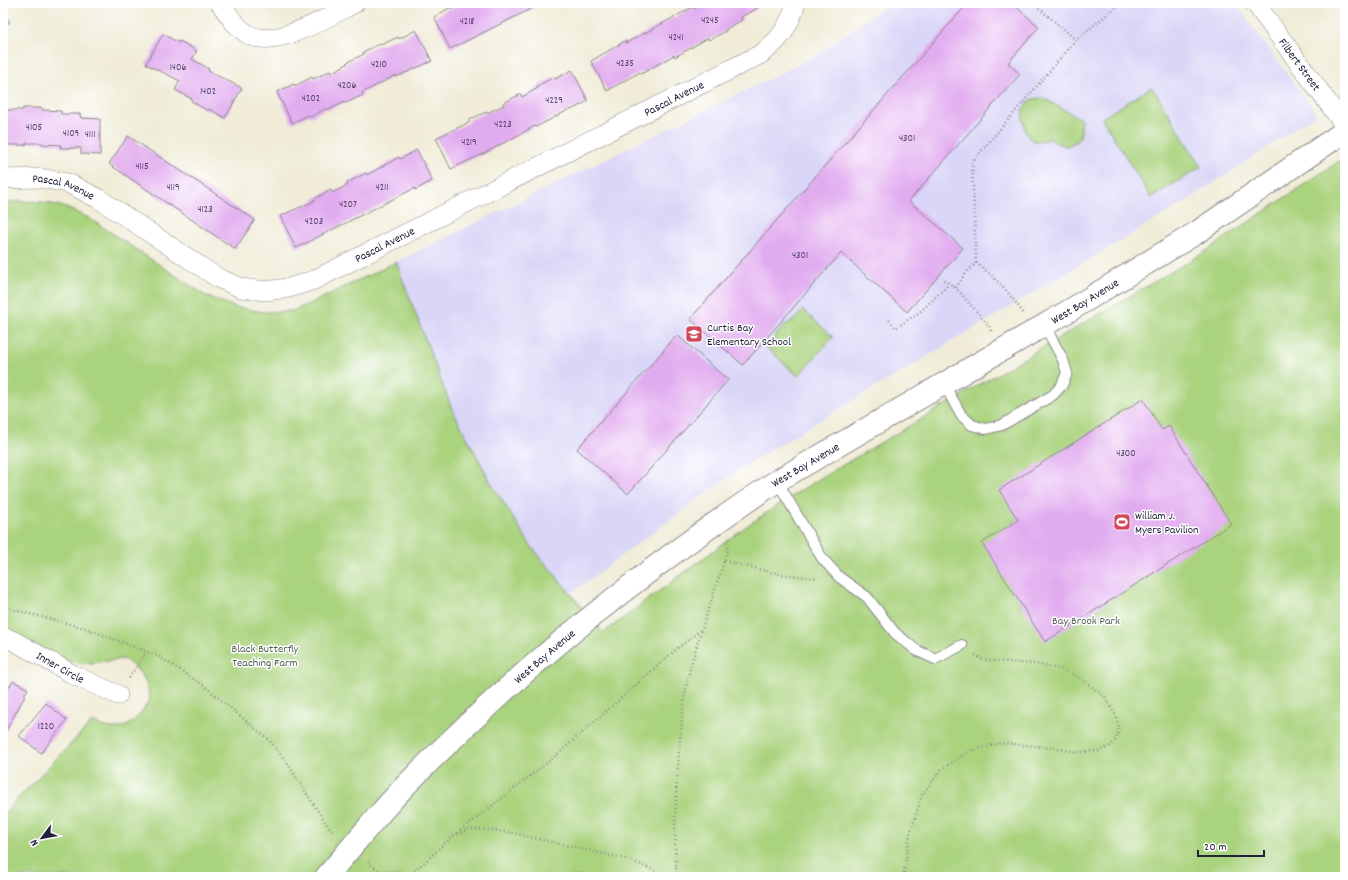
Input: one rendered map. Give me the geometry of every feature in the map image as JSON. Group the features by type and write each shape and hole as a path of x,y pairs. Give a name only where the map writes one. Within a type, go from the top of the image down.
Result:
{"street":[{"path":"220,3 236,26 247,35 260,39 275,38 291,34 355,3"},
{"name":"Pascal Avenue","path":"3,179 40,178 68,183 99,199 218,278 241,288 265,291 289,288 314,280 761,54 774,45 786,29 796,3"},
{"name":"Filbert Street","path":"1255,3 1345,126"},
{"name":"West Bay Avenue","path":"326,877 409,782 487,706 560,642 651,569 777,482 1002,351 1196,233 1345,131"},
{"name":"Inner Circle","path":"3,637 14,641 74,675 118,696"}],"lane":[{"path":"944,384 962,415 972,425 986,429 1002,425 1053,395 1062,385 1067,373 1064,360 1040,328"},
{"path":"777,482 822,558 839,577 867,597 895,633 916,650 935,659 962,645"}],"path":[{"path":"1033,3 1076,40"},
{"path":"956,288 964,275 976,263 972,162 1076,40 1121,3"},
{"path":"976,263 998,281 1020,309 1040,328"},
{"path":"944,280 956,288 989,326 1002,351"},
{"path":"889,320 896,328 921,311 949,284"},
{"path":"678,877 676,823 677,775 687,683 702,628 728,548 717,522"},
{"path":"724,561 780,574 814,578 833,570"},
{"path":"3,607 85,628 158,656 203,685 268,739 287,764 327,825 351,848 382,874 394,876 410,873 425,862 453,836 558,755 674,650 702,628"},
{"path":"902,877 910,834 922,795 942,769 970,751 1001,743 1078,752 1098,751 1109,747 1116,740 1119,728 1116,716 1105,697 1083,680 1064,670 1035,664 983,660 962,645"},
{"path":"118,696 146,652"},
{"path":"453,836 469,829 513,833 630,860 653,870 662,877"}],"shaded area":[{"name":"Curtis Bay Elementary School","path":"889,3 1235,3 1317,114 1182,204 757,458 717,485 570,594 531,546 491,483 451,407 396,262 816,56"}],"green space":[{"path":"1152,87 1201,167 1151,198 1102,118"},
{"path":"1043,98 1081,119 1081,133 1076,141 1067,146 1050,139 1036,141 1029,138 1026,134 1022,110 1032,99"},
{"name":"Bay Brook Park","path":"1345,157 1345,877 3,877 3,814 92,722 111,728 126,726 133,722 150,699 147,686 142,676 124,659 82,664 60,659 3,629 3,203 20,201 43,202 64,207 89,218 206,296 235,307 263,312 292,311 396,262 451,407 491,483 531,546 603,633 748,525 809,485 1203,253"},
{"path":"803,310 833,337 798,376 766,347 785,325 794,320"}],"building":[{"path":"463,3 543,3 450,49 434,17 451,7 451,9"},
{"path":"704,3 755,3 758,8 741,17 742,20 726,29 726,31 709,40 708,38 675,57 674,55 641,74 640,72 607,91 591,61 625,41 626,43 693,7 694,9"},
{"name":"Curtis Bay Elementary School","path":"968,3 1012,3 1039,27 1008,63 1020,74 909,201 963,248 907,312 841,253 743,365 690,319"},
{"path":"3,13 10,22 3,27"},
{"path":"416,30 432,61 396,77 396,75 362,93 363,95 346,103 345,102 328,110 327,108 310,117 309,115 292,123 277,92 294,84 295,86 312,77 313,79 330,71 331,73 364,54 363,52 398,37 399,39"},
{"path":"163,34 179,43 180,41 197,51 192,59 209,69 208,71 242,88 225,118 209,109 208,111 191,101 192,99 175,90 180,81 146,64"},
{"path":"572,70 588,101 451,169 436,138 470,122 469,120 504,105 503,103 521,94 522,97 538,88 537,86 554,77 555,79"},
{"path":"3,108 6,110 23,110 23,108 42,108 43,110 61,111 61,114 80,114 81,118 100,119 100,155 81,154 81,148 60,148 61,145 42,143 5,145 5,142 3,142"},
{"path":"128,136 255,220 235,249 109,164"},
{"path":"417,150 432,181 415,190 415,188 296,248 280,216 314,201 314,199 331,190 332,193 348,185 347,183 366,173 367,175 399,157 400,159"},
{"path":"677,335 728,380 628,494 577,449"},
{"name":"William J. Myers Pavilion","path":"1143,399 1162,430 1169,426 1231,524 1045,642 982,543 1018,520 999,490"},
{"path":"13,681 28,689 3,734 3,697"},
{"path":"46,703 67,720 41,753 19,736"}],"place":[{"name":"Curtis Bay Elementary School","path":"694,334"},
{"name":"William J. Myers Pavilion","path":"1122,522"}],"park label":[{"name":"Black Butterfly Teaching Farm","path":"265,655"}]}
